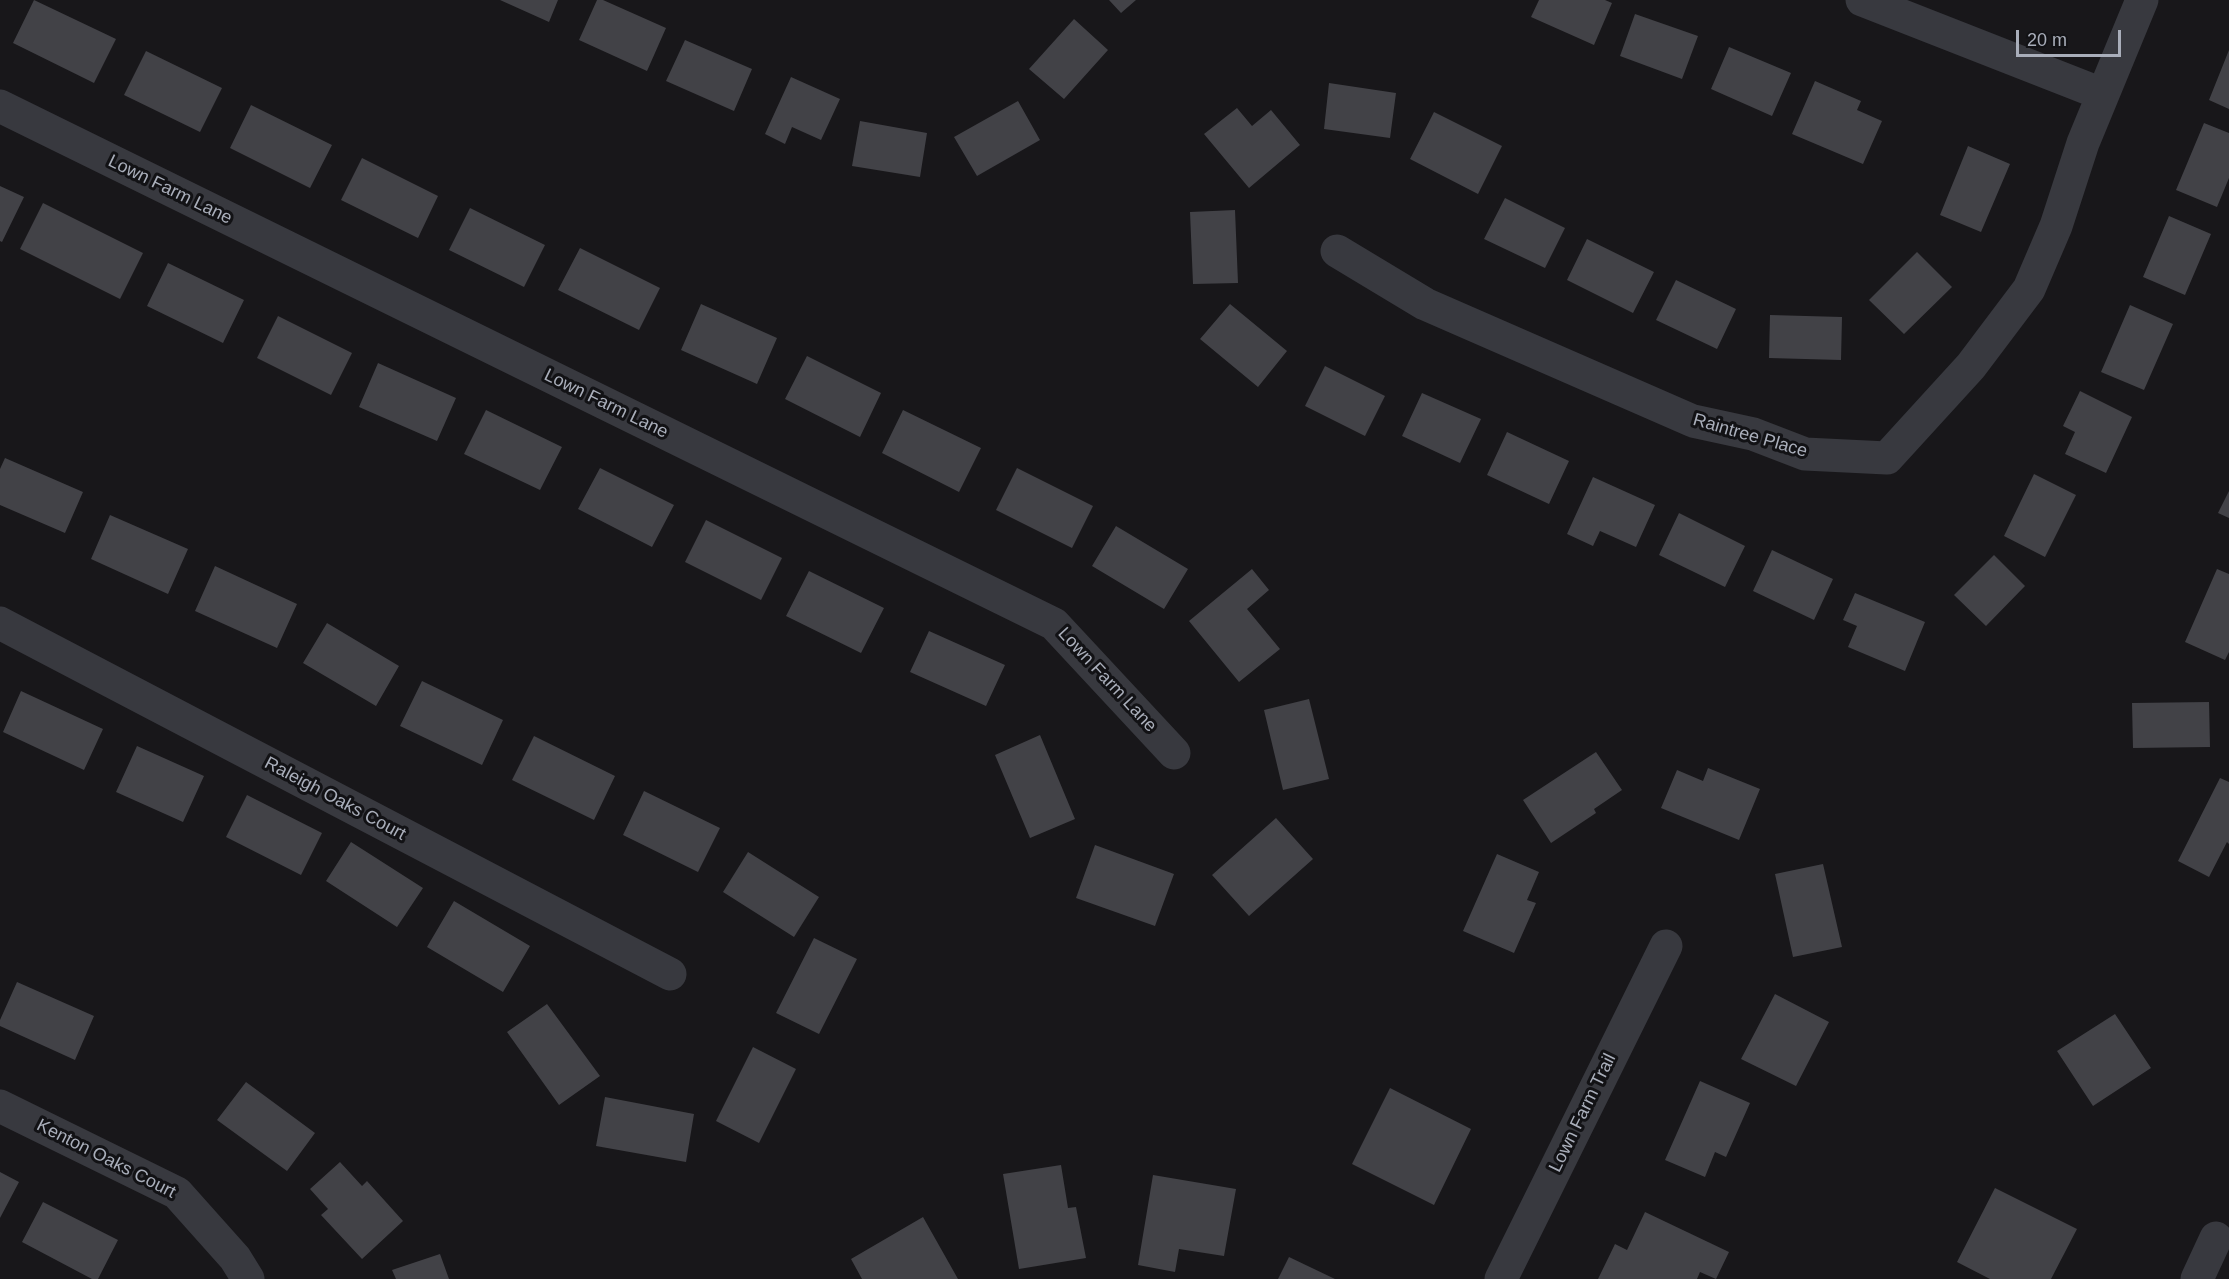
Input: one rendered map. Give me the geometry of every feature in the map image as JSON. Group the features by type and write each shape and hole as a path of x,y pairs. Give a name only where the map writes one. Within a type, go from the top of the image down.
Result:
{"street":[{"path":"1862,0 2102,94"},
{"name":"Raintree Place","path":"1336,251 1425,304 1693,421 1753,434 1805,454 1887,458 1971,366 2029,289 2055,226 2102,94 2142,0"},
{"name":"Lown Farm Lane","path":"0,106 1054,624 1174,753"},
{"name":"Raleigh Oaks Court","path":"0,623 670,974"},
{"name":"Lown Farm Trail","path":"1501,1279 1666,946"},
{"name":"Kenton Oaks Court","path":"0,1106 177,1193 235,1258 248,1279"},
{"path":"2197,1279 2216,1238"}],"building":[{"path":"34,0 116,39 94,83 13,43"},
{"path":"500,0 558,0 549,22"},
{"path":"597,0 603,0 666,28 647,71 579,40"},
{"path":"1109,0 1136,0 1121,13"},
{"path":"1539,0 1605,0 1612,3 1594,45 1531,17"},
{"path":"1635,14 1698,36 1682,79 1620,56"},
{"path":"1074,19 1108,50 1064,99 1029,69"},
{"path":"685,40 752,69 734,111 666,81"},
{"path":"1729,47 1791,73 1772,116 1711,89"},
{"path":"2229,50 2229,109 2209,100"},
{"path":"146,51 222,88 200,132 124,95"},
{"path":"791,77 840,99 821,140 792,127 785,144 765,134"},
{"path":"1815,81 1861,101 1857,110 1882,121 1863,164 1792,134"},
{"path":"1329,83 1396,93 1390,138 1324,129"},
{"path":"1018,101 1040,140 977,176 954,137"},
{"path":"251,105 332,145 310,188 230,148"},
{"path":"1237,108 1252,126 1271,110 1300,145 1249,188 1204,134"},
{"path":"1434,112 1502,146 1478,194 1410,159"},
{"path":"860,121 927,133 920,177 852,166"},
{"path":"2204,123 2229,133 2229,178 2217,207 2176,190"},
{"path":"1968,146 2010,164 1981,232 1940,215"},
{"path":"362,158 438,196 418,238 341,200"},
{"path":"0,186 24,197 2,242 0,241"},
{"path":"1505,198 1565,228 1545,268 1484,239"},
{"path":"43,203 143,253 120,299 20,249"},
{"path":"470,208 545,245 524,287 449,250"},
{"path":"1235,210 1238,283 1193,284 1190,212"},
{"path":"2169,216 2211,234 2185,295 2143,277"},
{"path":"1587,239 1654,272 1633,313 1567,280"},
{"path":"580,248 660,288 639,330 558,290"},
{"path":"1917,252 1952,287 1904,334 1869,300"},
{"path":"168,263 244,300 223,343 147,306"},
{"path":"1676,280 1736,309 1717,349 1656,320"},
{"path":"701,304 777,338 757,384 681,350"},
{"path":"1230,304 1287,351 1258,387 1200,339"},
{"path":"2130,305 2173,324 2144,390 2101,372"},
{"path":"1770,315 1842,317 1841,360 1769,358"},
{"path":"278,316 352,353 331,395 257,358"},
{"path":"807,356 881,393 860,437 785,399"},
{"path":"378,363 456,398 437,441 359,407"},
{"path":"1325,366 1385,396 1365,436 1305,406"},
{"path":"2080,391 2132,417 2106,473 2065,454 2075,432 2063,426"},
{"path":"1422,393 1481,419 1460,463 1402,436"},
{"path":"486,410 562,447 540,490 464,454"},
{"path":"903,410 981,448 959,492 882,453"},
{"path":"1507,432 1569,461 1549,504 1487,475"},
{"path":"5,458 83,492 65,533 0,505 0,469"},
{"path":"600,468 674,505 652,547 578,509"},
{"path":"1017,468 1093,506 1072,548 996,510"},
{"path":"2034,474 2076,495 2045,557 2004,536"},
{"path":"1593,477 1655,505 1636,547 1600,531 1593,546 1567,534"},
{"path":"2229,491 2229,518 2218,513"},
{"path":"1679,513 1745,546 1725,587 1659,555"},
{"path":"110,515 188,549 168,594 91,559"},
{"path":"706,520 782,558 761,600 685,562"},
{"path":"1116,526 1188,569 1164,609 1092,566"},
{"path":"1772,550 1833,579 1814,620 1753,591"},
{"path":"1994,555 2025,586 1986,626 1954,595"},
{"path":"215,566 297,604 277,648 195,611"},
{"path":"1252,569 1269,590 1247,609 1280,649 1239,682 1189,621"},
{"path":"2217,569 2229,574 2229,652 2225,660 2185,642"},
{"path":"809,571 884,608 861,653 786,616"},
{"path":"1855,593 1925,622 1905,671 1848,647 1857,626 1843,620"},
{"path":"327,623 399,666 376,706 303,663"},
{"path":"929,631 1005,665 986,706 910,672"},
{"path":"422,681 503,720 482,765 400,726"},
{"path":"21,691 103,729 84,770 3,732"},
{"path":"1309,699 1329,779 1283,790 1264,710"},
{"path":"2209,702 2210,747 2133,748 2132,703"},
{"path":"1040,735 1075,819 1030,838 995,755"},
{"path":"534,736 615,776 594,820 512,780"},
{"path":"137,746 204,776 183,822 116,792"},
{"path":"1596,752 1622,790 1594,809 1596,813 1551,843 1523,800"},
{"path":"1708,768 1760,789 1739,840 1661,808 1677,770 1703,781"},
{"path":"2220,778 2229,782 2229,844 2227,842 2209,877 2178,861"},
{"path":"644,791 720,828 698,872 623,835"},
{"path":"247,795 322,833 301,875 226,837"},
{"path":"1276,818 1313,859 1249,916 1212,875"},
{"path":"351,842 423,888 397,927 326,881"},
{"path":"1095,845 1174,874 1155,926 1076,898"},
{"path":"748,852 819,897 794,937 723,892"},
{"path":"1497,854 1539,872 1527,900 1536,903 1514,953 1463,931"},
{"path":"1823,864 1842,947 1793,957 1775,874"},
{"path":"454,901 530,946 503,992 427,947"},
{"path":"814,938 857,959 819,1034 776,1013"},
{"path":"17,982 94,1016 75,1060 0,1026 0,1020"},
{"path":"1775,994 1829,1022 1796,1086 1741,1059"},
{"path":"547,1004 600,1076 559,1105 507,1032"},
{"path":"2115,1014 2151,1068 2093,1106 2057,1051"},
{"path":"753,1047 796,1069 759,1143 716,1121"},
{"path":"1700,1081 1750,1103 1726,1157 1715,1152 1705,1177 1665,1160"},
{"path":"246,1082 315,1133 287,1171 217,1120"},
{"path":"1390,1088 1471,1129 1434,1205 1352,1164"},
{"path":"605,1097 694,1114 686,1162 596,1146"},
{"path":"340,1162 362,1186 367,1181 403,1221 362,1259 321,1215 328,1209 310,1189"},
{"path":"1061,1165 1068,1208 1076,1207 1086,1258 1019,1269 1003,1174"},
{"path":"0,1172 19,1182 0,1218"},
{"path":"1153,1175 1236,1189 1224,1256 1179,1249 1175,1272 1138,1265"},
{"path":"1995,1188 2077,1229 2051,1279 1990,1279 1957,1262"},
{"path":"43,1202 118,1240 98,1279 92,1279 22,1242"},
{"path":"1645,1212 1729,1252 1716,1279 1700,1272 1697,1279 1598,1279 1615,1244 1627,1250"},
{"path":"923,1217 958,1279 862,1279 851,1259"},
{"path":"440,1254 449,1279 396,1279 392,1270"},
{"path":"1289,1257 1335,1279 1278,1279"}]}
